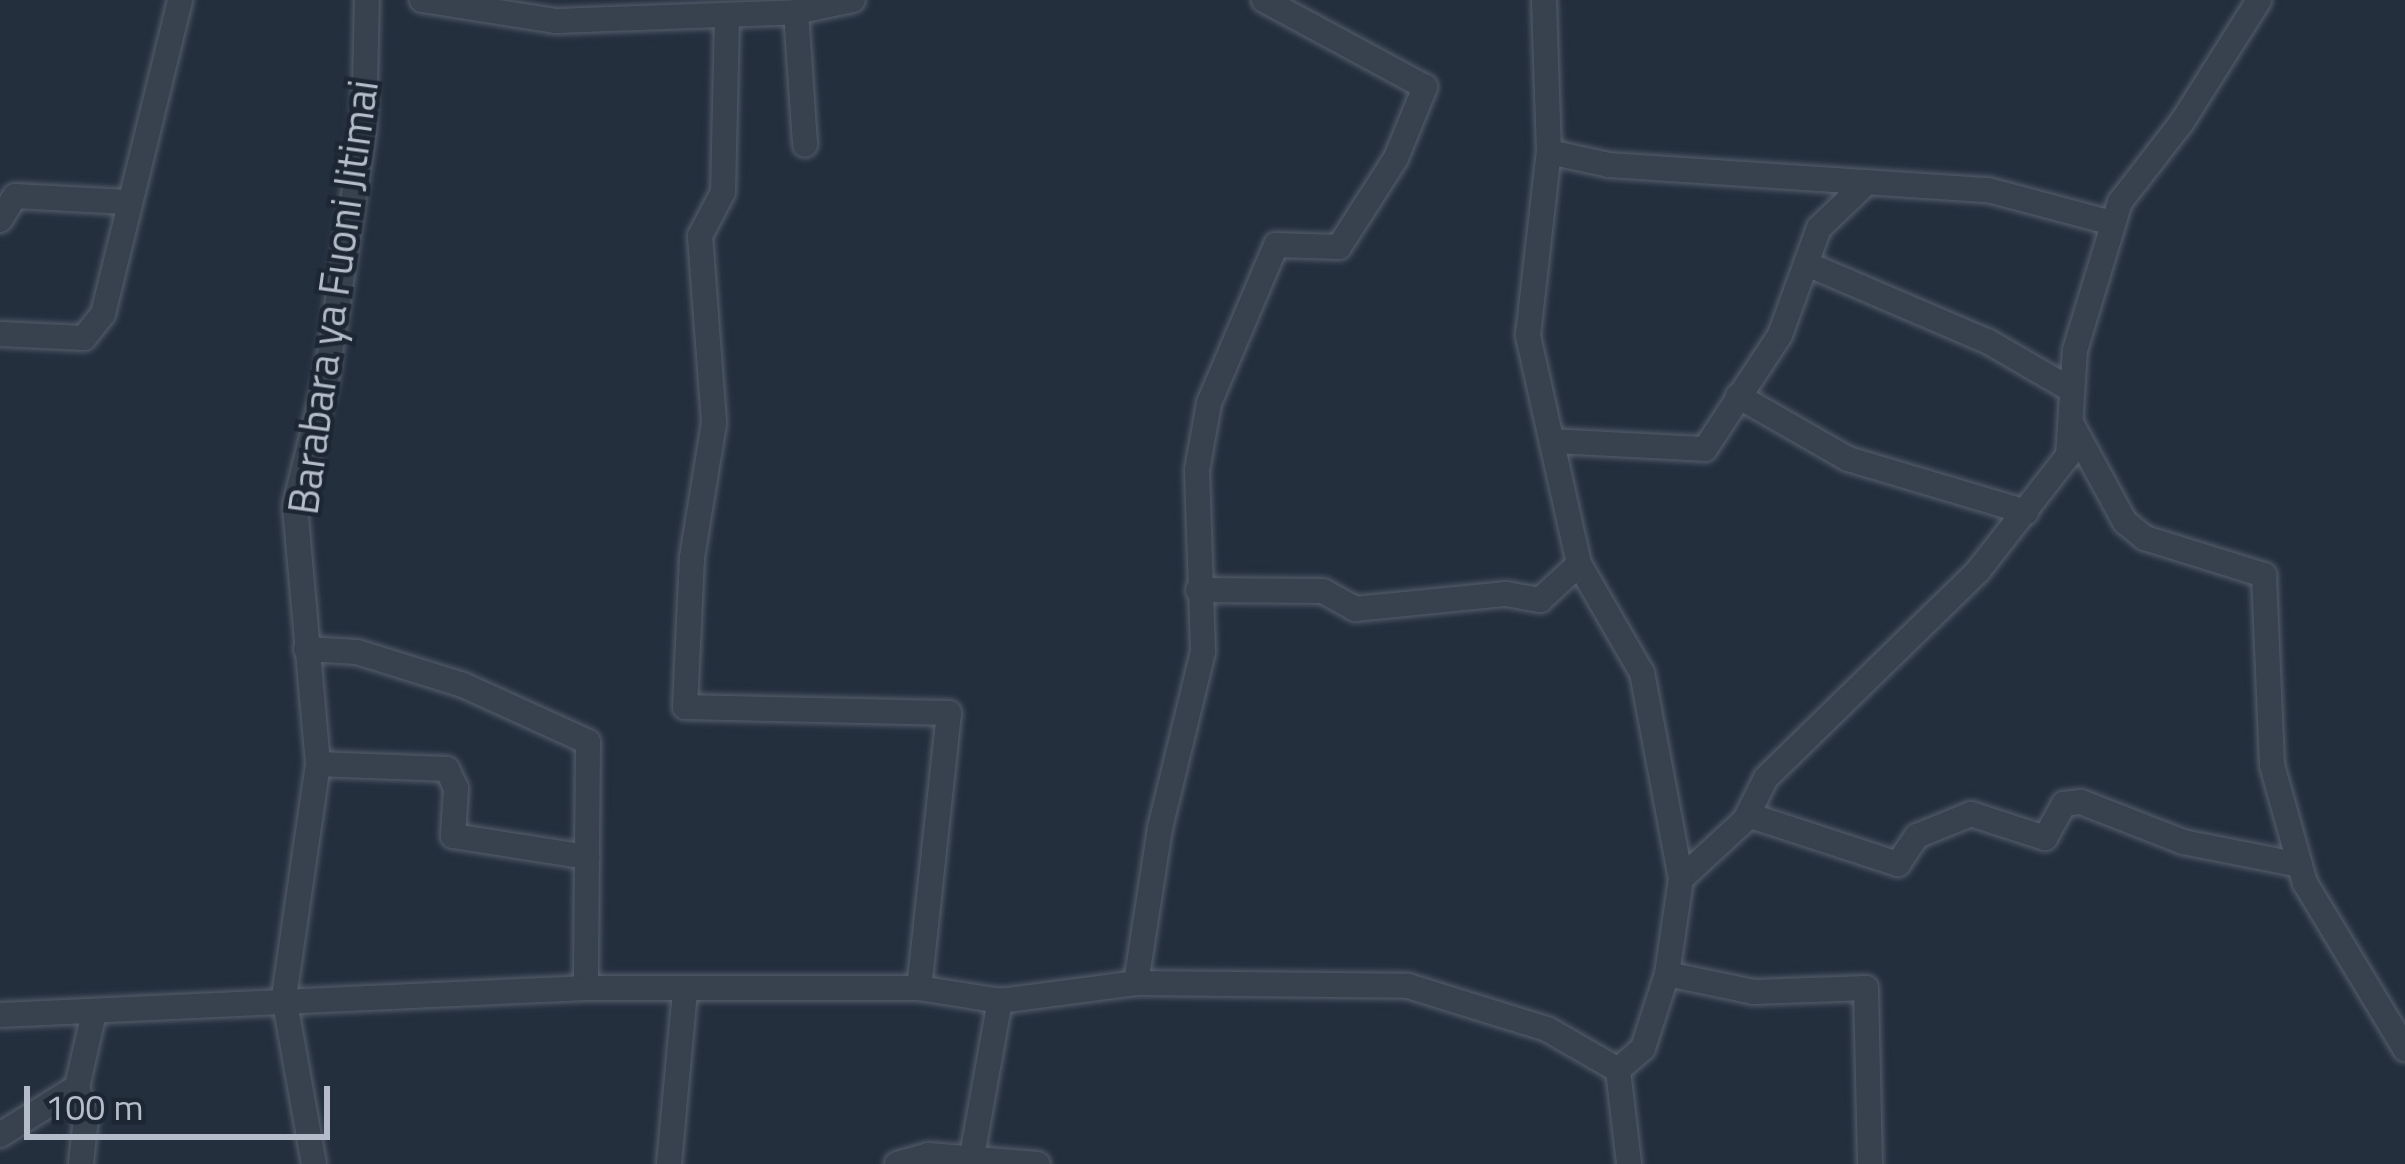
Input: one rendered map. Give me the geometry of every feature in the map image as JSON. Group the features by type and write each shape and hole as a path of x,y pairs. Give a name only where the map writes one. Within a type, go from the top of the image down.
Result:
{"street":[{"path":"0,334 84,338 103,314 126,202 180,0"},
{"name":"Barabara ya Fuoni Jitimai","path":"314,1164 284,997 318,764 295,505 326,380 364,128 367,0"},
{"path":"422,0 556,21 727,17 796,12 853,0"},
{"path":"1136,983 1160,828 1203,651 1197,470 1209,403 1252,292 1276,245 1339,247 1396,158 1425,87 1264,0"},
{"path":"1544,0 1550,152 1528,335 1579,564 1642,674 1682,879 1667,974 1643,1048 1618,1070"},
{"path":"1682,879 1748,815 1766,778 1978,572 2068,456 2068,388 2112,224 2259,0"},
{"path":"796,12 805,145"},
{"path":"727,17 723,192 700,236 714,423 692,558 685,707 949,713 919,988"},
{"path":"1550,152 1609,165 1988,190 2112,224"},
{"path":"1552,441 1705,449 1780,335 1819,227 1864,184"},
{"path":"0,220 14,196 126,202"},
{"path":"1807,264 1987,341 2068,388"},
{"path":"1738,396 1848,459 2026,512"},
{"path":"2071,423 2126,522 2145,538 2264,575 2272,765 2300,865 2405,1049"},
{"path":"1198,590 1323,591 1355,609 1506,594 1540,601 1579,564"},
{"path":"306,649 357,652 463,685 588,742 586,988"},
{"path":"318,764 447,769 456,788 453,836 587,857"},
{"path":"1748,815 1898,864 1917,836 1971,814 2044,838 2064,804 2080,802 2183,842 2300,865"},
{"path":"1667,974 1754,992 1866,988 1870,1164"},
{"path":"0,1016 245,1008 284,997 586,988 685,992 919,988 1000,1000 1136,983 1408,986 1547,1029 1618,1070"},
{"path":"669,1164 685,992"},
{"path":"973,1156 1000,1000"},
{"path":"81,1164 86,1117 77,1088 94,1013"},
{"path":"1618,1070 1629,1164"},
{"path":"0,1135 77,1088"},
{"path":"897,1164 973,1156 1038,1164"}]}
